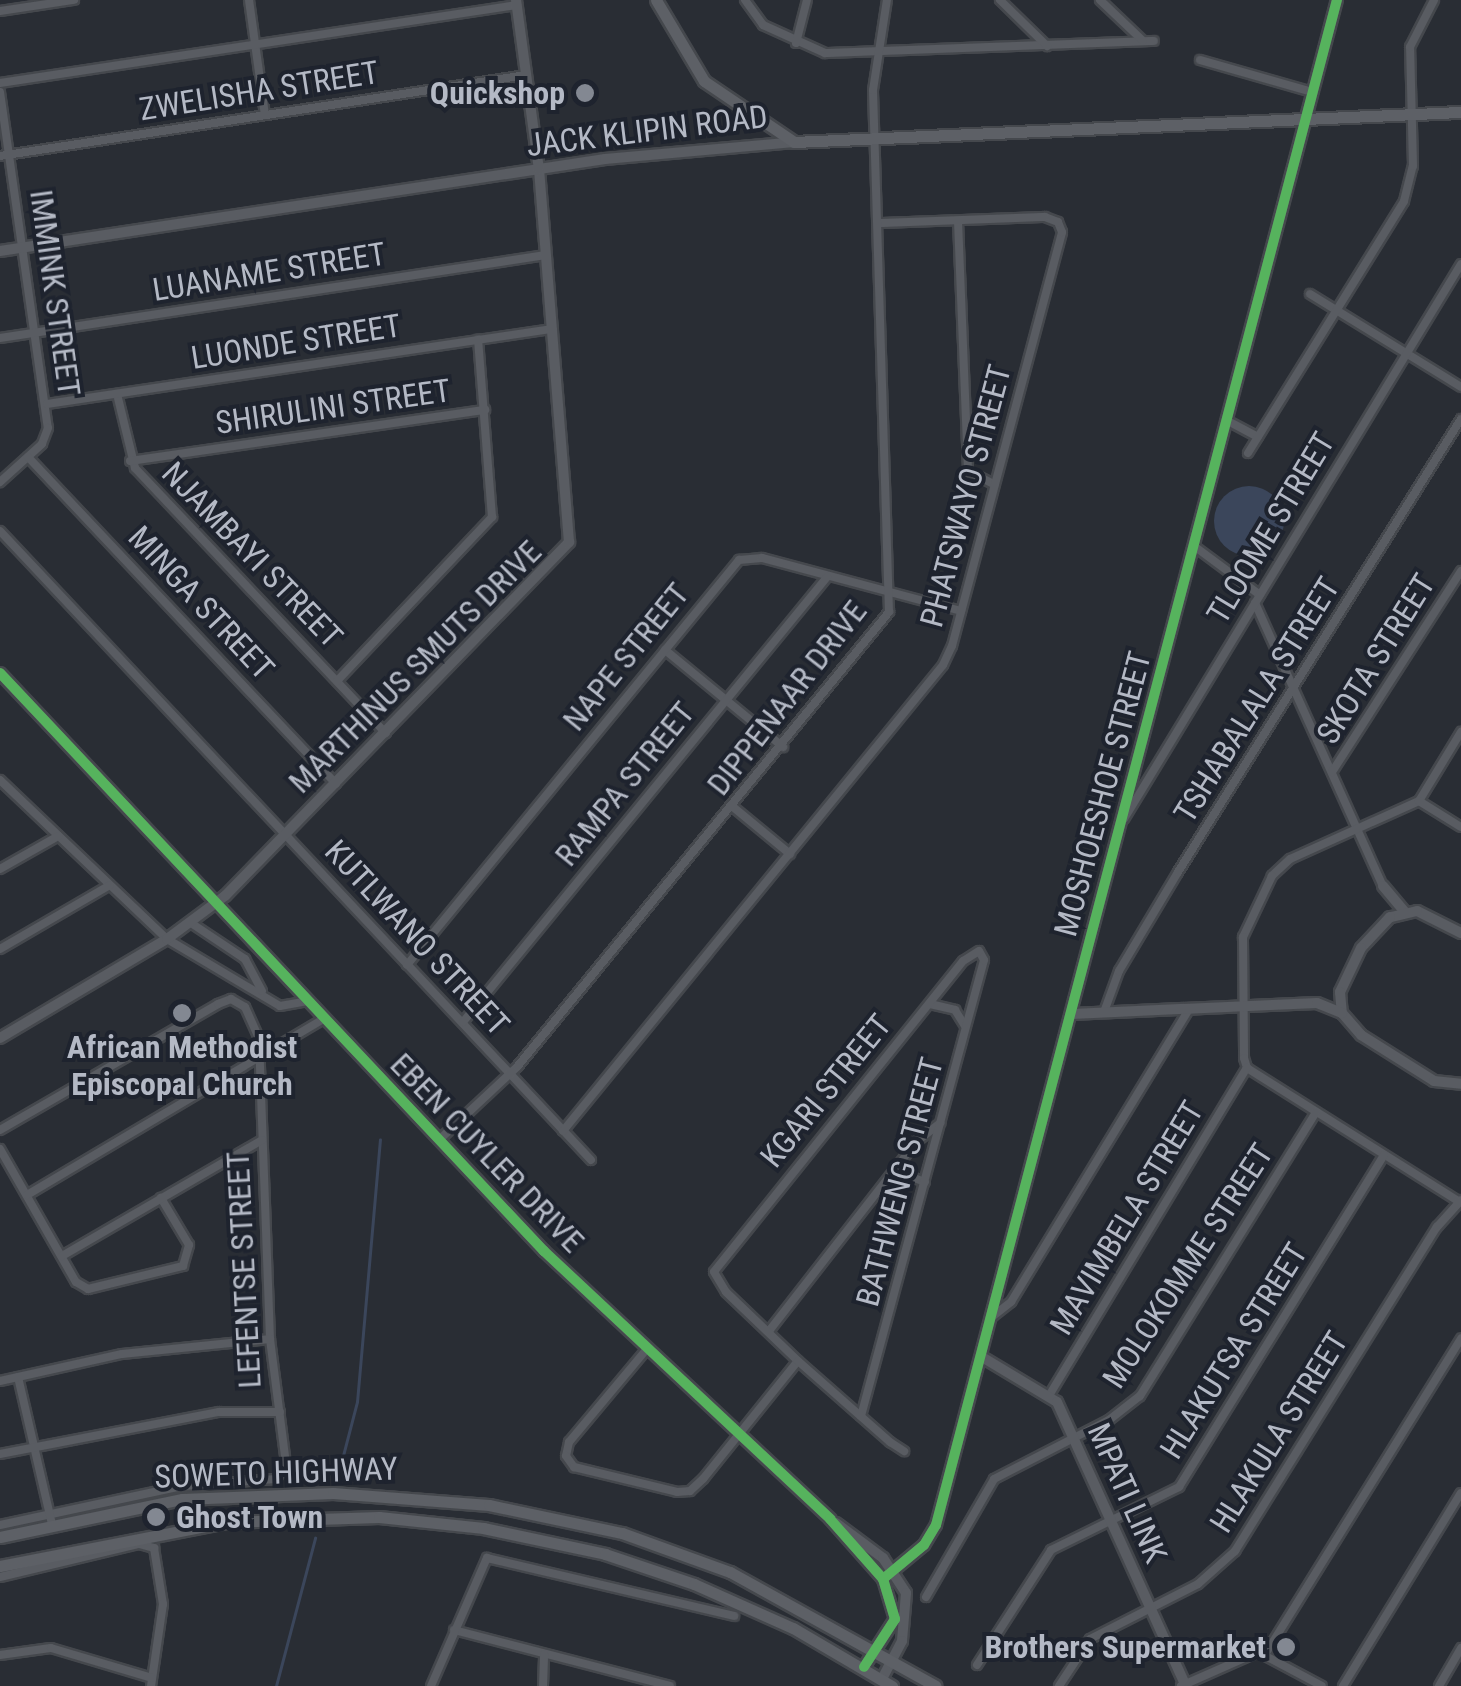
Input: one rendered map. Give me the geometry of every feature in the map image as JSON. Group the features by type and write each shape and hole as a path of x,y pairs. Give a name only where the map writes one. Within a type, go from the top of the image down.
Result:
{"main road":[{"path":"656,0 704,81 794,142"},
{"name":"JACK KLIPIN ROAD","path":"794,142 1461,112"},
{"name":"SOWETO HIGHWAY","path":"0,1536 51,1519 168,1501 286,1494 490,1505 677,1552 772,1590 936,1686"},
{"name":"SOWETO HIGHWAY","path":"0,1566 226,1522 379,1517 438,1522 640,1564 748,1606 887,1682"}],"street":[{"path":"0,11 74,0"},
{"path":"249,0 266,115"},
{"path":"745,0 764,25 796,44 825,53 1154,41"},
{"path":"796,44 807,0"},
{"name":"DIPPENAAR DRIVE","path":"439,1140 509,1074 883,626 892,592 874,138 875,50 887,0"},
{"path":"1000,0 1047,46"},
{"path":"1100,0 1143,41"},
{"name":"MOSHOESHOE STREET","path":"883,1579 932,1534 993,1316 1337,0"},
{"path":"1248,453 1340,312 1404,200 1414,114 1411,40 1434,0"},
{"path":"0,83 516,3"},
{"name":"MARTHINUS SMUTS DRIVE","path":"0,1038 167,939 216,903 570,542 539,170 516,3"},
{"path":"1200,60 1312,92"},
{"name":"ZWELISHA STREET","path":"4,155 526,76"},
{"name":"IMMINK STREET","path":"0,92 4,155 47,404 47,435 0,482"},
{"name":"JACK KLIPIN ROAD","path":"0,251 693,147 794,142"},
{"name":"PHATSWAYO STREET","path":"563,1131 943,666 962,611 1062,232 1058,222 1045,217 879,223"},
{"path":"958,221 968,471 996,485"},
{"name":"LUANAME STREET","path":"0,338 546,255"},
{"name":"TLOOME STREET","path":"1124,819 1461,264"},
{"path":"1310,294 1461,388"},
{"name":"LUONDE STREET","path":"47,404 552,329"},
{"path":"337,680 492,517 478,340"},
{"name":"NJAMBAYI STREET","path":"116,394 130,461 386,733"},
{"name":"SHIRULINI STREET","path":"130,461 485,410"},
{"name":"TSHABALALA STREET","path":"1104,1012 1119,971 1461,419"},
{"path":"1226,420 1258,437"},
{"name":"MINGA STREET","path":"28,457 336,784"},
{"name":"KUTLWANO STREET","path":"0,532 591,1160"},
{"path":"1194,546 1258,598 1383,886 1405,912"},
{"name":"NAPE STREET","path":"408,965 742,558 962,611"},
{"name":"SKOTA STREET","path":"1332,772 1461,571"},
{"name":"RAMPA STREET","path":"463,1022 827,576"},
{"path":"665,650 783,747"},
{"name":"EBEN CUYLER DRIVE","path":"0,674 439,1140 646,1350 736,1436 896,1571"},
{"path":"1459,1201 1246,1068 1242,1006 1243,937 1272,876 1290,859 1419,801 1461,732"},
{"path":"2,783 167,939 290,1008 308,1001"},
{"path":"1419,801 1461,826"},
{"path":"733,807 790,854"},
{"path":"0,869 58,836"},
{"path":"0,948 110,885"},
{"path":"1383,886 1386,920"},
{"path":"1342,1013 1340,992 1361,948 1386,920 1405,912 1428,914 1461,933"},
{"path":"191,923 245,959 262,991"},
{"name":"KGARI STREET","path":"769,1331 715,1278 716,1266 972,952 984,960"},
{"name":"BATHWENG STREET","path":"862,1416 984,960"},
{"path":"1072,1014 1317,1003 1340,992"},
{"name":"LEFENTSE STREET","path":"0,1130 225,1000 239,1001 256,1023 270,1339 284,1474 51,1519"},
{"path":"1317,1003 1342,1013 1361,1034 1418,1072 1443,1085 1461,1085"},
{"path":"930,1004 955,1010 966,1029"},
{"path":"993,1316 1011,1302 1189,1009"},
{"path":"27,1195 260,1062 324,1019"},
{"name":"MAVIMBELA STREET","path":"1050,1394 1246,1068"},
{"name":"MOLOKOMME STREET","path":"926,1597 994,1480 1140,1396 1316,1112"},
{"path":"904,1451 798,1361 769,1331 916,1142 941,1122"},
{"path":"62,1256 262,1140"},
{"path":"0,1149 62,1256 88,1289 180,1269 189,1245 160,1198"},
{"name":"HLAKUTSA STREET","path":"977,1666 1043,1558 1172,1493 1189,1474 1384,1155"},
{"path":"896,1171 926,1182"},
{"name":"HLAKULA STREET","path":"1060,1686 1090,1639 1208,1577 1236,1550 1459,1201"},
{"path":"0,1382 122,1354 270,1339"},
{"path":"1184,1685 1266,1653 1461,1340"},
{"path":"646,1350 569,1442 568,1463 686,1493 798,1361"},
{"name":"MPATI LINK","path":"982,1357 1050,1394 1112,1521 1184,1685"},
{"path":"0,1525 51,1519 18,1377"},
{"path":"0,1454 33,1444 218,1412 280,1412"},
{"path":"1343,1686 1461,1493"},
{"name":"EBEN CUYLER DRIVE","path":"830,1519 883,1579"},
{"path":"0,1576 139,1544 154,1548 163,1604 152,1682 51,1648 0,1655"},
{"path":"432,1686 482,1562 494,1556 734,1616"},
{"path":"887,1682 908,1620 896,1571"},
{"path":"864,1667 895,1612 883,1579"},
{"path":"454,1630 670,1686"},
{"path":"1438,1686 1461,1648"},
{"path":"1266,1653 1322,1686"},
{"path":"544,1654 544,1686"},
{"path":"626,1675 626,1686"}],"water":[{"path":"1249,486 1263,488 1274,496 1282,507 1282,535 1274,546 1263,554 1249,556 1235,554 1224,546 1216,535 1214,521 1216,507 1224,496 1235,488"}],"waterway":[{"path":"339,1471 357,1402 380,1140"},
{"path":"276,1686 315,1538"}],"cycle path":[{"path":"883,1579 924,1545 936,1525 1337,0"},
{"path":"0,673 544,1251 830,1519 883,1579 895,1619 864,1667"}],"place":[{"name":"Quickshop","path":"585,93"},
{"name":"African Methodist Episcopal Church","path":"182,1013"},
{"name":"Ghost Town","path":"156,1517"},
{"name":"Brothers Supermarket","path":"1286,1647"}]}
